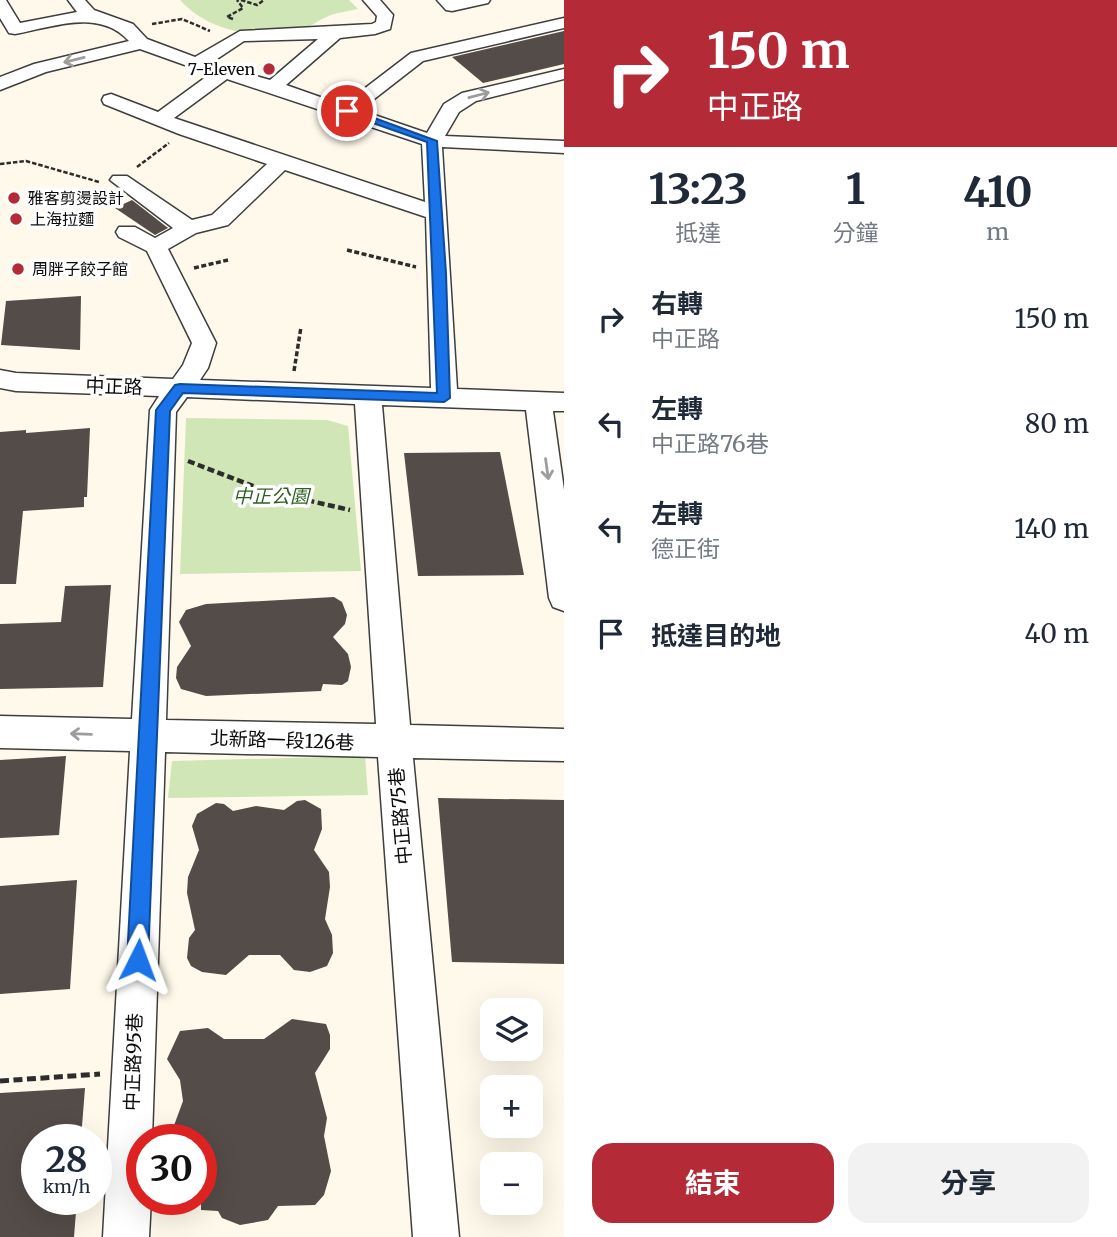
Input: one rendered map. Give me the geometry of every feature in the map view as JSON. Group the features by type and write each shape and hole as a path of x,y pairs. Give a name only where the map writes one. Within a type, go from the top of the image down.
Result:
{"street":[{"path":"197,64 240,36 374,29 384,25 385,15 371,0"},
{"path":"445,0 452,6 482,0"},
{"path":"0,4 15,29 79,8 127,28 141,43 432,141 564,148"},
{"path":"347,111 417,57 564,23"},
{"path":"273,87 335,33"},
{"path":"0,84 40,68 141,43"},
{"path":"162,118 224,72"},
{"path":"444,398 432,141 451,108 469,97 564,75"},
{"path":"111,100 162,118 186,130 436,213"},
{"path":"156,247 188,228 220,220 282,161"},
{"path":"120,180 188,228"},
{"path":"127,232 156,247 169,274"},
{"name":"中正路95巷","path":"126,1237 163,410 195,368 204,343 169,274"},
{"name":"中正路","path":"0,379 551,402"},
{"name":"中正路75巷","path":"368,395 375,513 436,1237"},
{"path":"551,402 564,598"},
{"name":"北新路一段126巷","path":"0,732 564,746"}],"path":[{"path":"242,0 257,5 264,0"},
{"path":"0,164 26,161 111,185 186,130"},
{"path":"347,250 440,273"},
{"path":"169,274 228,260"},
{"path":"291,392 301,327"},
{"path":"184,460 267,491 375,513"},
{"path":"0,1081 132,1071"}],"green space":[{"path":"180,0 349,0 358,9 331,15 301,30 265,34 234,31 219,26 192,11"},
{"name":"中正公園","path":"186,418 327,420 348,426 361,571 180,574"},
{"path":"365,756 368,795 168,798 172,761"}],"building":[{"path":"564,31 564,64 483,83 452,57"},
{"path":"132,200 168,228 155,235 115,208"},
{"path":"81,296 80,350 1,345 6,301"},
{"path":"90,428 87,497 84,497 84,507 23,511 16,584 0,584 0,432 26,430 26,433"},
{"path":"500,452 524,575 418,576 404,453"},
{"path":"111,585 103,687 0,689 0,624 61,622 65,586"},
{"path":"334,597 342,602 347,615 345,624 333,637 348,654 351,667 348,681 342,685 323,684 321,691 206,696 181,689 176,678 177,667 191,646 179,622 186,610 206,604"},
{"path":"66,756 59,835 0,838 0,760"},
{"path":"438,798 564,800 564,964 452,962"},
{"path":"305,800 321,809 322,829 314,850 329,872 330,887 325,919 332,935 333,953 327,966 310,972 294,970 280,955 249,955 226,975 202,972 191,966 187,958 189,938 195,930 187,893 188,877 199,850 192,826 197,814 216,803 224,804 233,811 256,806 284,810 297,801"},
{"path":"77,880 70,989 0,994 0,886"},
{"path":"292,1019 326,1024 330,1035 330,1049 315,1073 327,1118 324,1136 331,1171 324,1195 315,1205 278,1206 268,1220 240,1225 222,1218 217,1211 217,1124 175,1124 183,1101 180,1080 167,1059 180,1031 208,1028 224,1039 264,1039"},
{"path":"85,1088 82,1124 21,1124 21,1215 76,1215 74,1237 0,1237 0,1093"}],"place":[{"name":"7-Eleven","path":"269,69"},
{"name":"雅客剪燙設計","path":"14,198"},
{"name":"上海拉麵","path":"16,219"},
{"name":"周胖子餃子館","path":"18,269"}],"route":[{"path":"138,960 163,410 180,388 444,398 432,141 347,111"}]}
